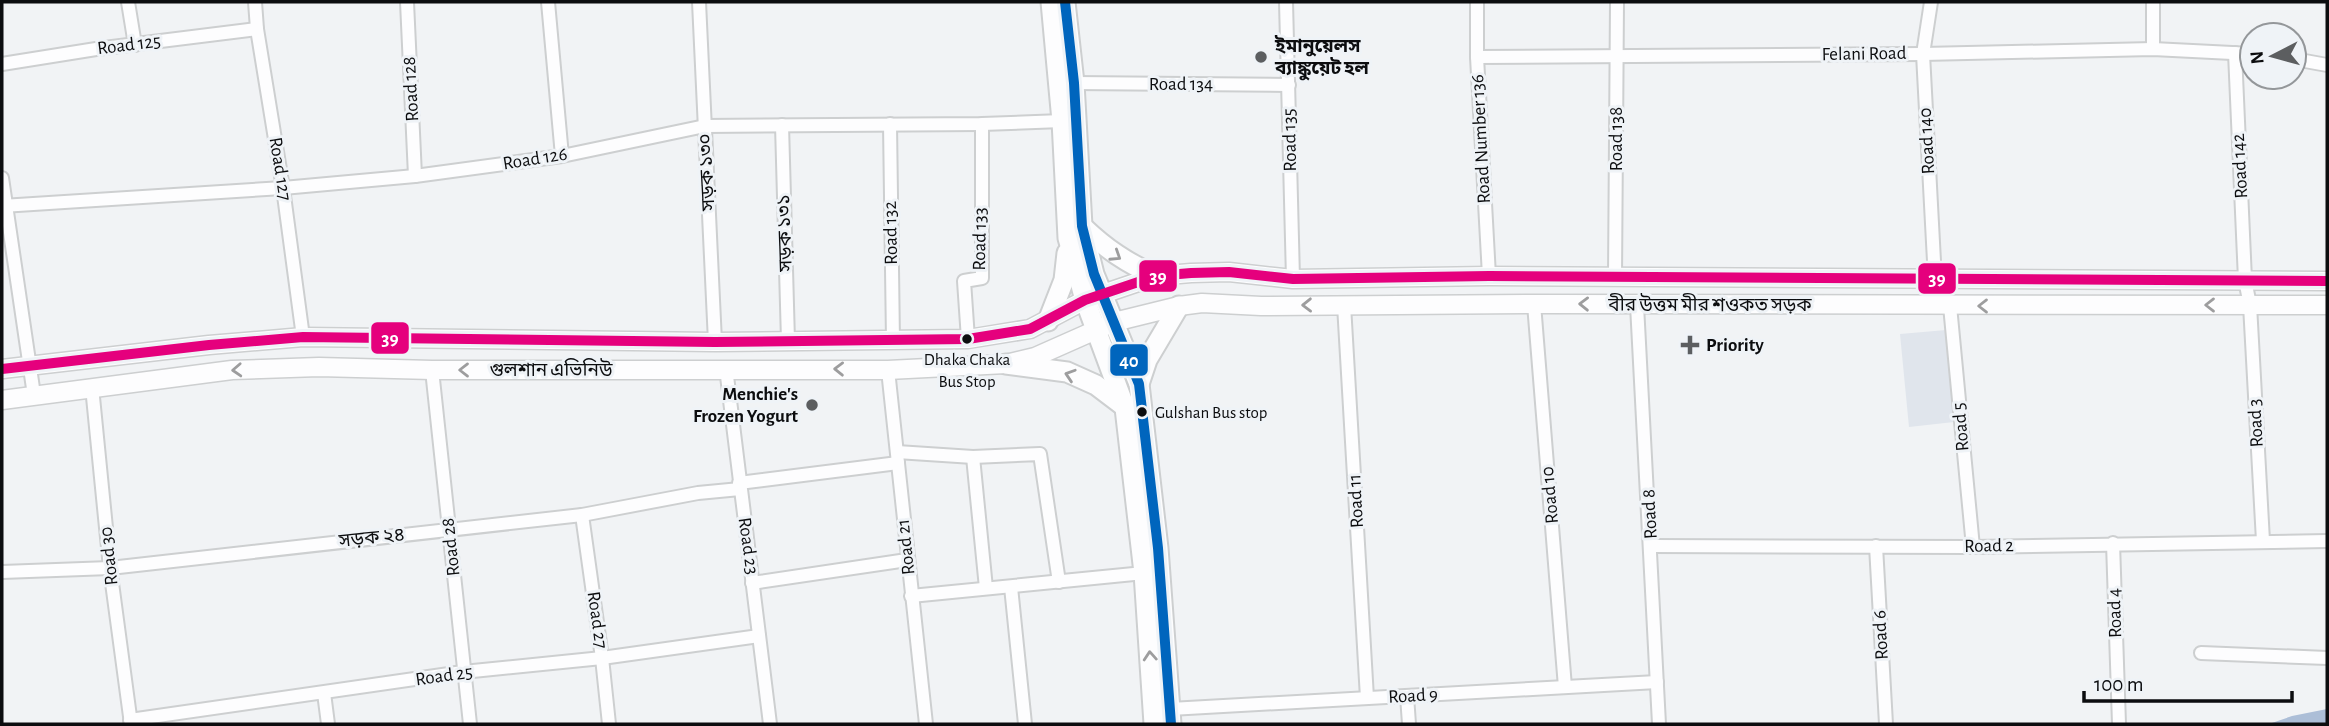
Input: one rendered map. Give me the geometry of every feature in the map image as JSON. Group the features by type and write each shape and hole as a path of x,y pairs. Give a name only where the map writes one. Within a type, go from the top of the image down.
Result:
{"main road":[{"path":"1051,2 1075,232 1094,274 1094,297 1105,326 1125,408 1144,573 1154,724"},
{"path":"1048,321 1064,280 1075,232 1074,83 1065,2"},
{"path":"1075,232 1130,265 1156,276"},
{"name":"বীর উত্তম মীর শওকত সড়ক","path":"1094,297 1156,276 1229,272 1293,279 1489,276 2327,281"},
{"path":"1615,277 1637,305"},
{"name":"গুলশান এভিনিউ","path":"2,369 303,337 715,342 968,339 1018,333 1094,297"},
{"name":"বীর উত্তম মীর শওকত সড়ক","path":"1105,326 1179,306 1202,303 2327,305"},
{"path":"1139,384 1147,360 1179,306"},
{"path":"1105,326 1139,384 1158,548 1171,717"},
{"name":"গুলশান এভিনিউ","path":"2,400 232,370 888,370 1006,364 1035,357 1105,326"},
{"path":"1006,364 1067,372 1097,385 1125,408"}],"street":[{"path":"128,2 135,45"},
{"name":"Road 127","path":"255,2 303,337"},
{"name":"Road 128","path":"407,2 415,176"},
{"path":"548,2 562,156"},
{"name":"সড়ক ১৩০","path":"699,2 715,342"},
{"name":"Road 135","path":"1286,2 1293,279"},
{"name":"Road Number 136","path":"1477,2 1477,57 1489,276"},
{"name":"Road 138","path":"1615,277 1617,2"},
{"name":"Road 140","path":"1931,2 1923,54 1935,280"},
{"path":"2153,2 2153,49"},
{"name":"Road 125","path":"2,64 257,29"},
{"name":"Felani Road","path":"1477,57 1923,54 2153,49 2238,53"},
{"name":"Road 142","path":"2235,53 2245,280 2250,305"},
{"path":"2308,62 2327,65"},
{"name":"Road 134","path":"1074,83 1289,85"},
{"name":"Road 126","path":"4,206 283,188 415,176 562,156 705,126 1062,121"},
{"name":"Road 132","path":"890,124 893,341"},
{"name":"Road 133","path":"968,339 964,281 982,278 982,124"},
{"name":"সড়ক ১৩১","path":"782,125 788,341"},
{"path":"2,178 4,206 34,395"},
{"name":"Road 11","path":"1344,304 1367,698"},
{"name":"Road 10","path":"1534,304 1565,687"},
{"name":"Road 8","path":"1637,305 1652,546 1659,724"},
{"name":"Road 3","path":"2250,305 2263,541"},
{"name":"Road 5","path":"1950,306 1973,547"},
{"name":"Road 23","path":"726,368 770,724"},
{"name":"Road 28","path":"432,370 470,724"},
{"name":"Road 21","path":"888,370 926,724"},
{"name":"Road 30","path":"92,387 110,568 130,722"},
{"name":"সড়ক ২৪","path":"2,572 110,568 582,515 897,458 1040,454 1059,582"},
{"path":"973,457 986,588"},
{"name":"Road 27","path":"582,515 609,724"},
{"name":"Road 2","path":"1652,546 1973,547 2327,541"},
{"name":"Road 4","path":"2113,543 2119,724"},
{"name":"Road 6","path":"1876,546 1885,724"},
{"path":"752,583 907,560"},
{"path":"911,596 1144,573"},
{"path":"1011,587 1025,724"},
{"name":"Road 25","path":"130,722 463,673 602,658 759,636"},
{"path":"2201,653 2327,658"},
{"name":"Road 9","path":"1171,717 1367,698 1657,682"},
{"path":"324,693 328,724"},
{"path":"1407,696 1409,724"}],"shaded area":[{"path":"1946,330 1954,422 1909,427 1900,334"}],"water":[{"path":"2327,709 2327,724 2269,724 2292,716"}],"transit line":[{"name":"40","path":"1065,2 1074,83 1082,226 1094,274 1139,384 1158,548 1171,724"},
{"name":"39","path":"2,369 303,337 715,342 968,339 1030,329 1085,300 1156,276 1191,273 1229,272 1293,279 1489,276 2327,281"}],"place":[{"name":"ইমানুয়েলস ব্যাঙ্কুয়েট হল","path":"1261,57"},
{"name":"Dhaka Chaka Bus Stop","path":"967,339"},
{"name":"Priority","path":"1690,345"},
{"name":"Menchie's Frozen Yogurt","path":"812,405"},
{"name":"Gulshan Bus stop","path":"1142,412"}]}
